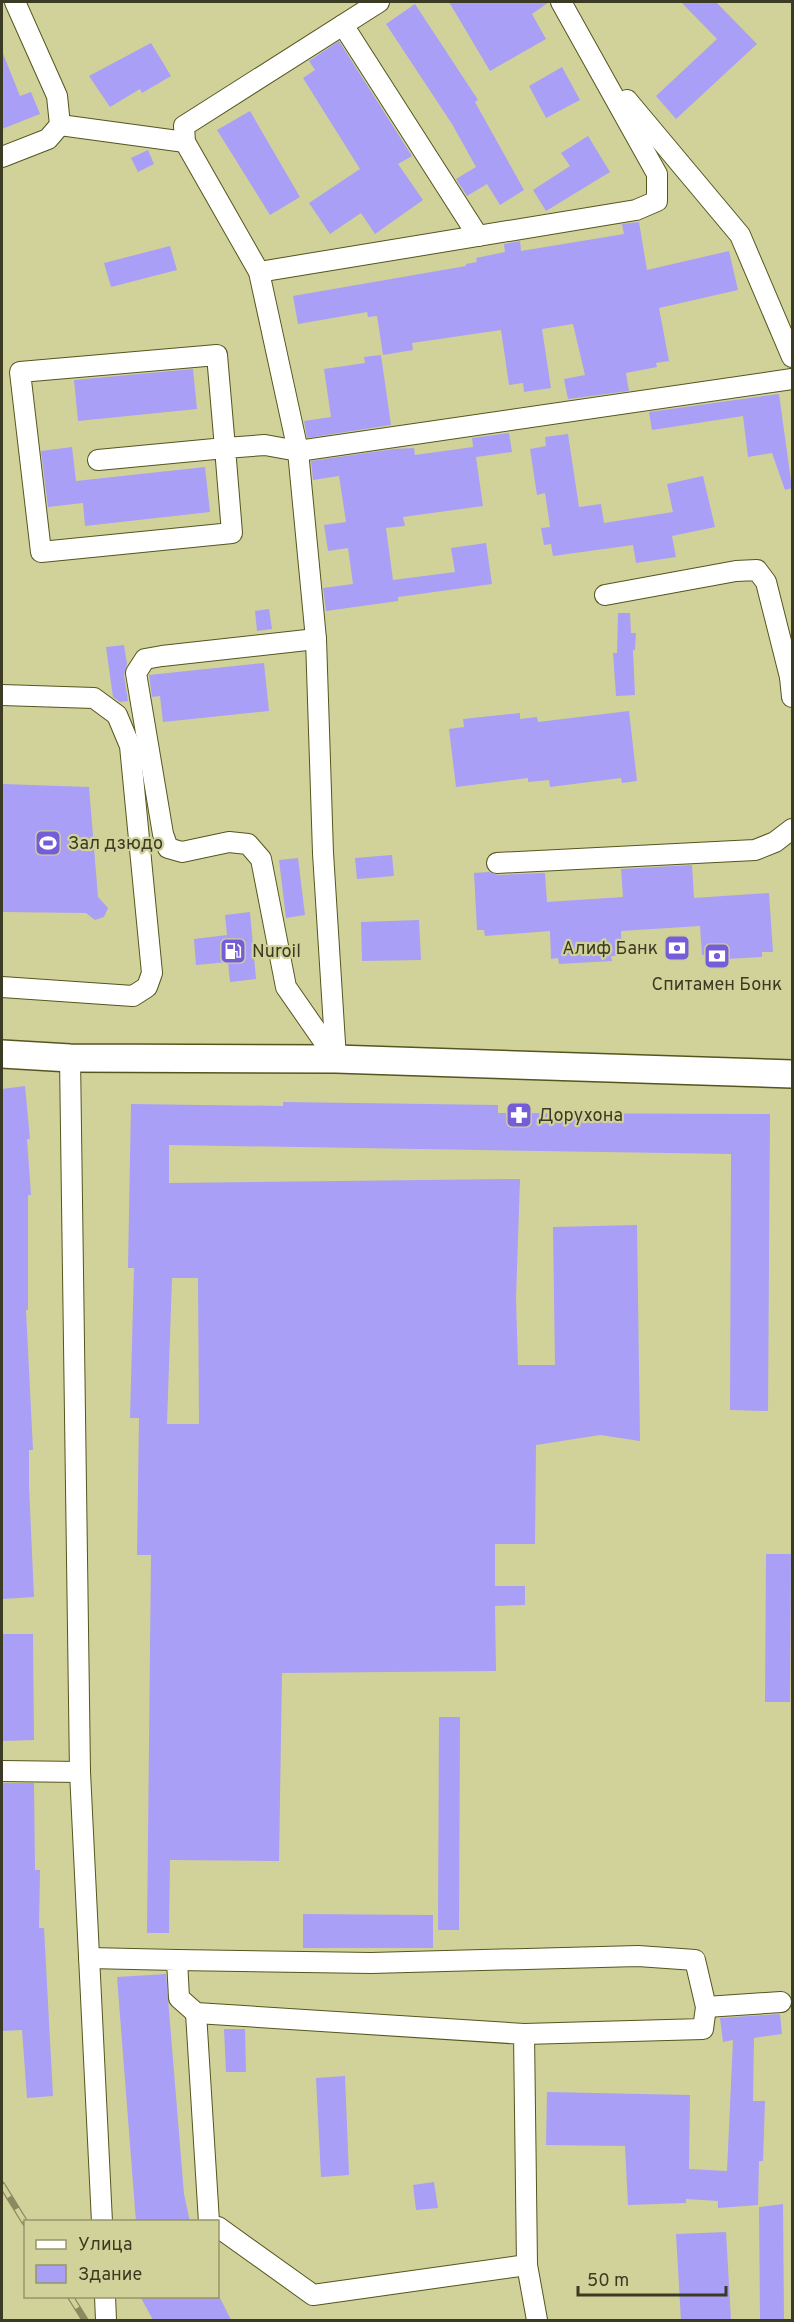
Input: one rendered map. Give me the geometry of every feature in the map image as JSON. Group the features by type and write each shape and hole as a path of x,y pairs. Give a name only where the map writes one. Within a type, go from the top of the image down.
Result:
{"main road":[{"path":"2,1054 69,1058 336,1059 792,1074"}],"street":[{"path":"2,158 48,139 60,125 57,96 15,2"},
{"path":"336,1059 323,853 316,639 298,451 259,272 185,141 184,126 379,2"},
{"path":"259,272 636,210 657,201 657,174 561,2"},
{"path":"343,25 478,236"},
{"path":"598,66 740,235 792,357"},
{"path":"60,125 185,141"},
{"path":"217,355 225,448 232,533 41,552 20,372 217,355"},
{"path":"98,460 265,445 298,451 792,379"},
{"path":"605,595 736,571 757,570 766,582 791,677 792,697"},
{"path":"316,639 145,659 136,673 163,834 168,848 182,852 229,842 248,844 261,859 286,987 336,1059"},
{"path":"2,695 94,698 117,715 130,746 152,973 147,987 132,996 2,987"},
{"path":"496,863 755,850 775,842 792,830"},
{"path":"69,1058 80,1772 102,2220"},
{"path":"2,1771 80,1772"},
{"path":"89,1958 371,1963 638,1956 695,1960 706,2007 704,2029 524,2034 196,2013 179,1998 177,1960"},
{"path":"706,2007 781,2002"},
{"path":"196,2013 209,2220"},
{"path":"524,2034 527,2265 537,2320"},
{"path":"219,2229 313,2295 527,2265"},
{"path":"105,2298 106,2320"}],"building":[{"path":"449,2 549,2 532,14 546,39 490,71"},
{"path":"681,2 716,2 757,44 676,119 656,96 717,39"},
{"path":"415,4 478,100 475,102 524,190 500,205 487,184 467,196 456,179 476,167 452,124 386,24"},
{"path":"339,41 412,156 398,164 423,200 375,234 361,213 330,234 309,203 360,169 303,78 315,70 309,61"},
{"path":"151,43 171,76 142,93 140,89 110,107 89,76"},
{"path":"2,51 20,96 31,92 40,114 2,129"},
{"path":"562,67 580,100 546,118 529,86"},
{"path":"250,111 300,197 270,215 217,130"},
{"path":"588,136 610,172 546,211 533,190 570,166 561,153"},
{"path":"148,150 154,164 138,172 131,158"},
{"path":"639,222 647,270 729,251 738,290 659,308 669,361 656,363 657,367 626,373 629,391 568,399 564,379 585,375 573,324 542,329 551,388 524,392 523,383 509,385 501,330 412,343 413,350 383,355 377,316 368,317 367,312 298,324 293,296 466,266 466,264 477,262 476,258 505,252 504,244 520,241 521,251 624,234 622,224"},
{"path":"170,246 177,270 111,287 104,263"},
{"path":"381,355 391,425 307,438 304,421 331,417 324,369 365,363 364,357"},
{"path":"193,369 197,409 78,421 74,380"},
{"path":"779,394 792,488 785,490 772,453 748,457 743,416 652,430 649,412"},
{"path":"509,433 512,452 476,457 483,506 403,517 405,526 386,528 393,580 455,572 451,548 486,543 492,584 398,597 398,601 326,611 323,588 353,584 348,548 328,551 324,525 346,522 339,476 313,480 311,461 394,449 414,448 415,455 473,447 472,438"},
{"path":"568,434 579,507 601,504 604,523 673,512 667,484 703,476 715,527 672,536 676,557 636,563 633,545 553,556 551,544 544,545 541,528 550,527 545,493 537,495 530,449 546,446 545,437"},
{"path":"72,447 76,481 205,467 210,512 85,526 83,503 48,507 41,451"},
{"path":"269,609 272,629 257,631 255,611"},
{"path":"618,613 630,613 631,633 636,633 635,650 633,650 635,695 616,696 613,653 617,653"},
{"path":"124,645 127,664 124,675 128,701 120,702 113,697 106,647"},
{"path":"264,663 269,711 163,722 160,696 152,697 149,675"},
{"path":"629,711 637,781 622,783 621,778 550,787 549,780 528,782 528,778 456,787 449,729 464,727 463,719 520,713 520,719 537,717 538,722"},
{"name":"Зал дзюдо","path":"2,784 89,787 98,897 108,908 104,917 95,920 86,913 2,912"},
{"path":"392,855 394,876 357,879 355,858"},
{"path":"298,858 305,915 286,918 279,860"},
{"path":"692,865 694,898 769,893 773,952 762,952 762,957 709,960 708,954 702,955 700,926 621,931 622,956 611,956 612,961 559,964 558,958 551,959 550,931 485,936 484,930 477,930 474,873 489,872 498,875 545,873 547,902 623,897 621,869"},
{"path":"250,912 256,979 230,982 228,962 196,965 194,939 227,935 225,915"},
{"path":"419,920 421,960 362,961 361,922"},
{"path":"25,1086 30,1139 27,1139 31,1195 28,1195 28,1310 26,1310 33,1450 29,1450 29,1486 34,1597 2,1599 2,1089"},
{"path":"283,1102 498,1105 498,1113 770,1114 768,1411 730,1410 731,1154 169,1145 169,1183 520,1179 516,1299 518,1365 555,1365 553,1227 637,1225 640,1441 600,1435 536,1445 535,1544 495,1544 495,1586 525,1586 525,1605 495,1606 496,1671 282,1673 279,1861 170,1860 169,1933 147,1933 151,1555 137,1555 139,1418 130,1418 134,1268 128,1268 131,1104 283,1106","holes":["172,1278 198,1278 199,1424 167,1424"]},
{"path":"766,1554 791,1554 790,1702 765,1702"},
{"path":"2,1634 33,1634 34,1740 2,1741"},
{"path":"439,1717 460,1717 459,1930 438,1930"},
{"path":"2,1783 34,1783 35,1870 40,1870 39,1928 44,1928 53,2096 27,2098 22,2030 2,2031"},
{"path":"303,1914 433,1915 433,1948 303,1948"},
{"path":"166,1974 184,2194 190,2220 136,2220 117,1977"},
{"path":"780,2014 782,2034 754,2038 753,2101 765,2101 763,2161 759,2161 758,2205 718,2208 718,2201 686,2199 686,2203 628,2205 625,2146 546,2145 547,2092 690,2095 689,2169 727,2171 733,2040 723,2042 720,2018"},
{"path":"224,2029 245,2029 246,2072 226,2072"},
{"path":"345,2076 349,2175 321,2177 316,2078"},
{"path":"434,2182 438,2208 416,2210 413,2185"},
{"path":"783,2204 784,2320 760,2320 759,2207"},
{"path":"726,2232 731,2320 681,2320 676,2234"},
{"path":"219,2296 231,2320 153,2320 141,2298 219,2298"}],"railway":[{"path":"2,2185 24,2221"},
{"path":"71,2298 85,2320"}],"place":[{"name":"Зал дзюдо","path":"48,843"},
{"name":"Алиф Банк","path":"677,948"},
{"name":"Nuroil","path":"233,951"},
{"name":"Спитамен Бонк","path":"717,956"},
{"name":"Дорухона","path":"519,1115"}]}
